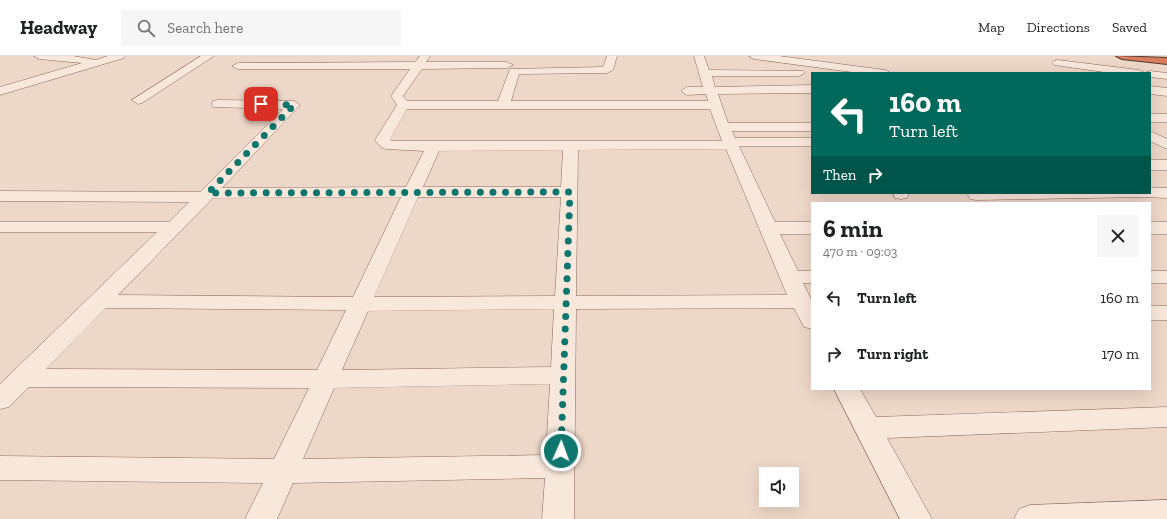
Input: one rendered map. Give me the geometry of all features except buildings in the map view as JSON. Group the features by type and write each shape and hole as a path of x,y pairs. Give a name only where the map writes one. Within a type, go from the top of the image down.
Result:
{"highway":[{"path":"1122,56 1167,61"},
{"path":"1149,56 1167,58"}],"street":[{"path":"39,56 99,62"},
{"path":"0,91 120,56"},
{"path":"138,100 209,56"},
{"path":"238,66 418,65 510,69 514,71 608,70 612,56"},
{"path":"99,301 361,304 566,302 808,312 790,277 728,138 699,56"},
{"path":"754,56 837,69 873,72"},
{"path":"1058,64 1130,72"},
{"path":"403,106 397,96 418,65"},
{"path":"505,97 510,69"},
{"path":"704,73 811,73"},
{"path":"1151,74 1167,76"},
{"path":"673,91 713,99 811,89"},
{"path":"1151,90 1167,92"},
{"path":"403,106 505,97 523,92"},
{"path":"440,95 811,102"},
{"path":"1151,100 1167,99"},
{"path":"0,400 206,195 294,105 218,104"},
{"path":"403,106 382,140 387,145 401,147 571,146 728,138 811,127"},
{"path":"1151,118 1167,118"},
{"path":"728,138 811,142"},
{"path":"558,519 571,146"},
{"path":"261,519 433,147"},
{"path":"1151,165 1167,165"},
{"path":"0,196 570,192"},
{"path":"1151,193 1167,193"},
{"path":"976,195 1058,194"},
{"path":"0,227 174,227"},
{"path":"768,228 811,228"},
{"path":"1151,228 1167,228"},
{"path":"790,277 811,277"},
{"path":"1151,277 1167,277"},
{"path":"1151,312 1167,312"},
{"path":"22,378 325,379 564,375"},
{"path":"848,390 916,519"},
{"path":"868,428 1167,417"},
{"path":"0,468 283,471 560,466"},
{"path":"1030,519 1167,514"}],"route":[{"path":"261,104 294,105 208,193 570,192 561,451"}]}
